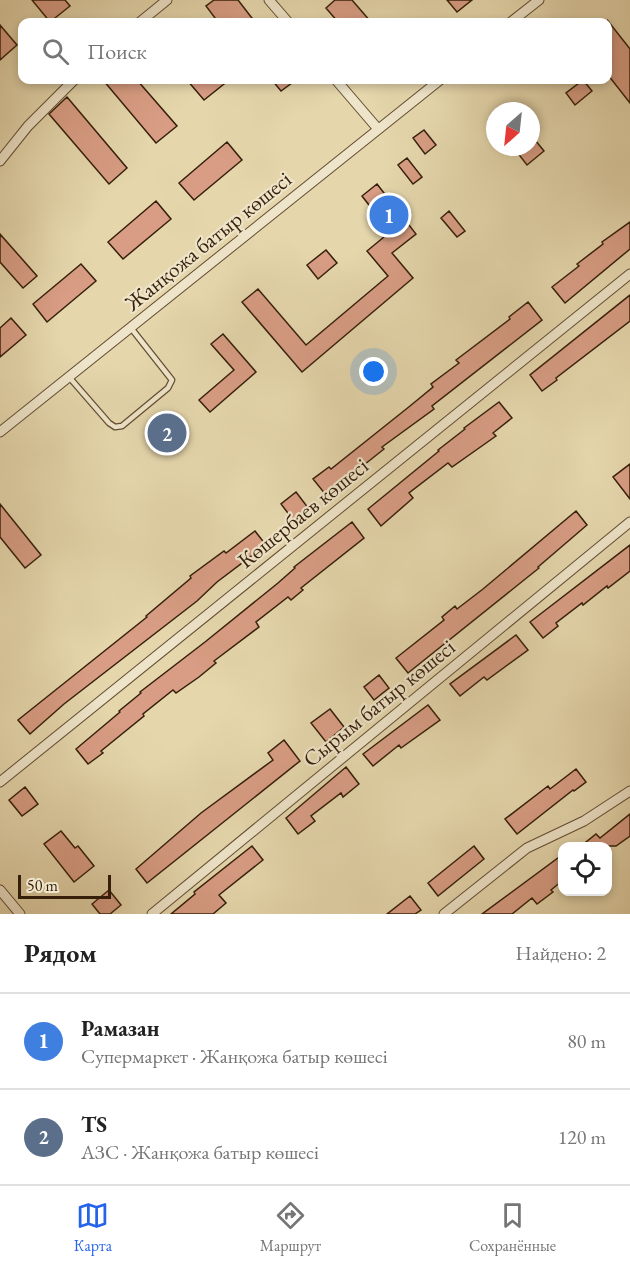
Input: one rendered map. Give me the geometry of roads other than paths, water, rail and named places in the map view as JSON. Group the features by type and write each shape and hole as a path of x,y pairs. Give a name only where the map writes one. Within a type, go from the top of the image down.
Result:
{"street":[{"path":"145,18 167,0"},
{"path":"269,0 285,18"},
{"path":"516,18 539,0"},
{"path":"0,161 28,126 70,84"},
{"path":"339,84 378,129"},
{"name":"Жанқожа батыр көшесі","path":"0,432 435,84"},
{"name":"Көшербаев көшесі","path":"0,782 630,274"},
{"name":"Сырым батыр көшесі","path":"152,914 630,522"},
{"path":"444,914 527,848 584,821 630,791"},
{"path":"0,890 21,914"}],"lane":[{"path":"69,377 109,423 115,427 122,426 168,388 172,380 131,327"}],"place":[{"name":"Рамазан","path":"389,215"},
{"name":"TS","path":"167,433"}]}
